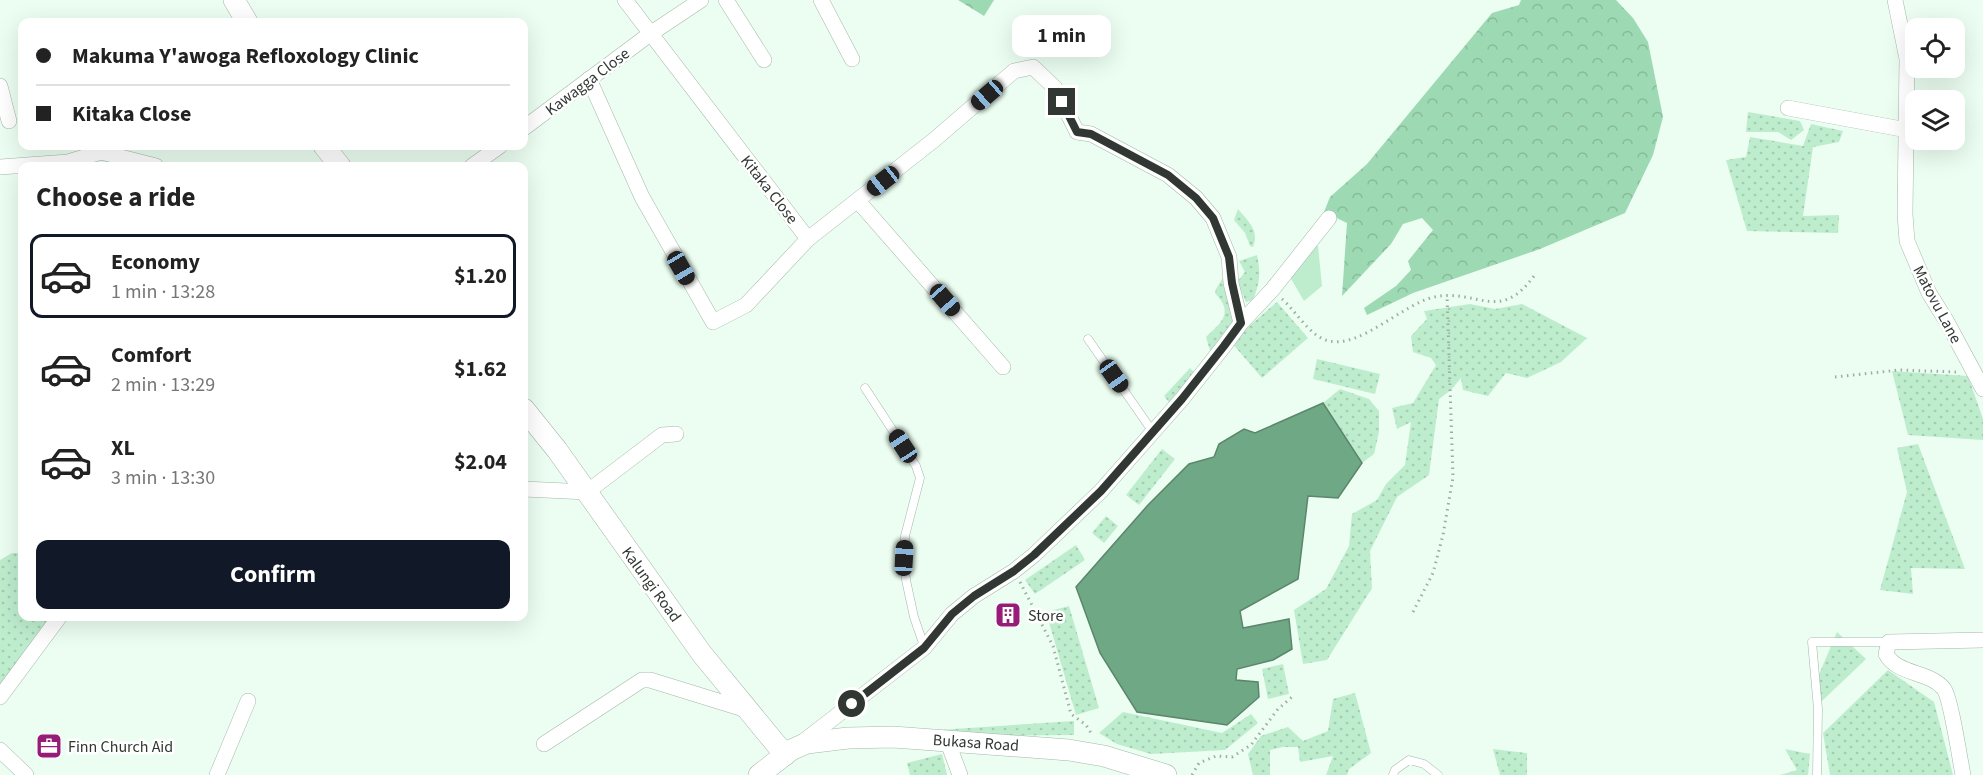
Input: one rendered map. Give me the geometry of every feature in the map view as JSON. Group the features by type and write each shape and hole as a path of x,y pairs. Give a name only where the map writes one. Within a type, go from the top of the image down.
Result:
{"street":[{"path":"234,0 245,18"},
{"path":"625,0 650,34"},
{"name":"Kawagga Close","path":"528,125 650,34 701,0"},
{"path":"726,0 764,60"},
{"path":"821,0 852,59"},
{"name":"Matovu Lane","path":"1895,0 1907,59 1907,90"},
{"name":"Kitaka Close","path":"650,34 808,239 934,141 1014,72 1033,67 1054,87 1077,132 1091,134 1168,175 1196,198 1213,218 1229,257 1241,323"},
{"path":"589,80 642,197 713,322 746,305 808,239"},
{"path":"0,86 10,122"},
{"path":"1788,108 1905,130"},
{"path":"94,150 140,162"},
{"path":"327,150 337,162"},
{"path":"478,162 494,150"},
{"name":"Matovu Lane","path":"1907,150 1905,214 1907,241 1929,293 1983,389"},
{"path":"74,162 101,152"},
{"path":"0,167 18,166"},
{"path":"858,201 1003,367"},
{"path":"759,775 924,648 952,614 1034,555 1101,491 1153,432 1241,323 1272,290 1329,218"},
{"name":"Kalungi Road","path":"528,414 557,450 702,654 747,710 791,751"},
{"path":"528,489 587,492 662,435 676,434"},
{"path":"0,697 56,621"},
{"path":"1964,775 1946,692 1933,680 1892,663 1886,654 1889,642 1983,640"},
{"path":"544,744 642,680 650,680 747,710"},
{"path":"217,775 248,701"},
{"name":"Bukasa Road","path":"791,751 807,742 848,738 893,737 947,740 1025,745 1104,756 1166,775"},
{"path":"947,740 960,775"},
{"path":"0,750 26,775"}],"lane":[{"path":"1088,339 1153,432"},
{"path":"865,388 916,466 920,478 905,536 904,558 914,617 924,648"},
{"path":"1817,775 1818,709 1812,642 1889,642"},
{"path":"1393,775 1395,770 1409,760 1424,764 1438,775"}],"path":[{"path":"1272,290 1289,305 1311,331 1329,341 1353,340 1432,298 1447,296 1496,302 1511,299 1524,291 1534,276"},
{"path":"1413,612 1433,573 1454,477 1447,296"},
{"path":"1835,377 1899,370 1975,373"},
{"path":"1014,571 1053,646 1071,714 1086,725 1104,756"},
{"path":"1192,775 1199,763 1216,756 1232,757 1251,745 1278,709 1292,697"}],"shaded area":[{"path":"1748,112 1800,121 1804,130 1791,140 1778,132 1746,132"},
{"path":"1811,124 1843,131 1839,142 1813,147 1803,216 1839,215 1838,233 1747,231 1726,160 1746,157 1750,137 1803,146"},
{"path":"1238,209 1254,231 1253,247 1250,246 1245,233 1234,220"},
{"path":"1312,245 1318,246 1322,286 1304,301 1290,277"},
{"path":"1257,255 1258,283 1253,300 1246,302 1237,282 1245,272 1239,261"},
{"path":"1224,276 1233,305 1248,309 1211,354 1206,337 1224,317 1224,306 1215,293"},
{"path":"1277,302 1308,338 1262,378 1231,342"},
{"path":"1470,304 1495,309 1522,304 1587,338 1561,362 1527,378 1506,373 1488,396 1463,390 1461,378 1439,399 1429,475 1397,497 1370,551 1372,588 1327,660 1303,664 1294,610 1326,589 1349,546 1352,514 1377,500 1386,484 1405,465 1411,422 1397,429 1392,408 1413,403 1436,365 1431,358 1413,352 1411,336 1427,319 1424,311"},
{"path":"1317,359 1380,374 1375,394 1313,379"},
{"path":"1190,368 1195,373 1172,406 1164,396"},
{"path":"1892,371 1968,376 1983,419 1983,440 1908,435"},
{"path":"1340,389 1369,399 1379,411 1379,432 1374,454 1362,463 1323,403"},
{"path":"1323,403 1362,463 1338,498 1308,496 1298,579 1240,611 1243,628 1289,619 1292,649 1273,660 1237,669 1236,680 1258,682 1259,697 1227,725 1137,712 1100,653 1076,587 1148,505 1189,464 1214,457 1219,444 1244,429 1255,433"},
{"path":"1918,444 1965,569 1911,568 1913,594 1880,590 1907,492 1897,448"},
{"path":"1162,449 1175,459 1139,505 1126,495"},
{"path":"1106,516 1118,526 1104,543 1092,533"},
{"path":"1076,545 1085,560 1035,594 1025,580"},
{"path":"12,553 18,553 18,621 48,621 0,687 0,560"},
{"path":"1069,606 1099,708 1076,715 1046,612"},
{"path":"1837,632 1866,659 1822,701 1812,691"},
{"path":"1283,664 1289,694 1268,699 1262,669"},
{"path":"1888,670 1934,702 1953,775 1830,775 1823,733"},
{"path":"1355,693 1371,753 1349,769 1347,775 1326,775 1333,756 1300,762 1298,747 1283,747 1270,750 1270,775 1253,775 1248,754 1261,736 1288,727 1303,741 1328,731 1333,699"},
{"path":"1123,712 1222,733 1251,714 1258,723 1225,750 1151,754 1117,744 1099,733"},
{"path":"1074,721 1074,735 940,736 939,730"},
{"path":"1493,749 1527,753 1527,775 1500,775"},
{"path":"1785,749 1810,754 1808,775 1780,775 1797,770"},
{"path":"942,754 947,775 910,775 907,763"}],"green space":[{"path":"958,0 994,0 984,16"},
{"path":"1521,0 1616,0 1633,18 1648,42 1663,117 1653,155 1625,213 1540,249 1413,293 1367,315 1364,308 1396,286 1411,270 1408,261 1433,230 1422,218 1403,224 1391,244 1342,296 1347,223 1324,212 1330,197 1367,164 1492,13 1519,5"}],"place":[{"name":"Store","path":"1008,615"},
{"name":"Finn Church Aid","path":"49,746"}],"route":[{"path":"852,704 924,648 952,614 1034,555 1101,491 1182,399 1241,323 1229,257 1213,218 1196,198 1168,175 1091,134 1077,132 1062,102"}]}
